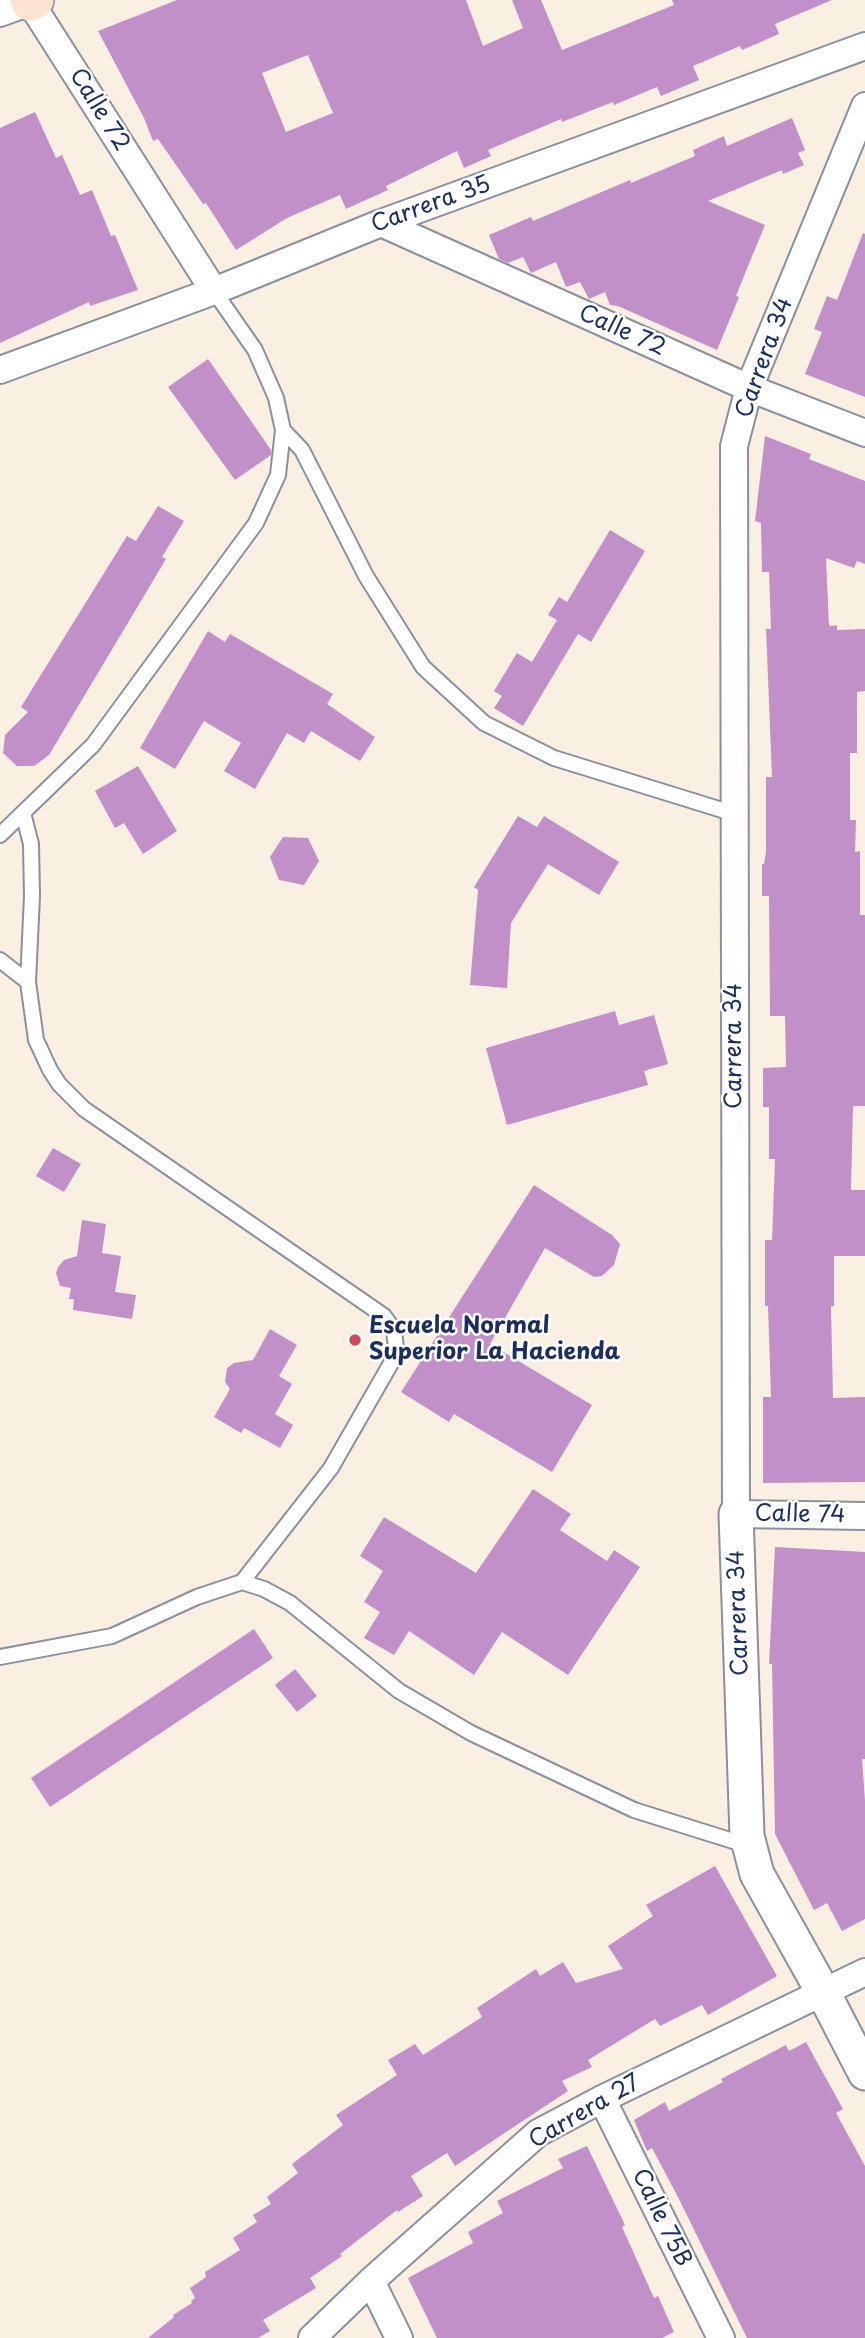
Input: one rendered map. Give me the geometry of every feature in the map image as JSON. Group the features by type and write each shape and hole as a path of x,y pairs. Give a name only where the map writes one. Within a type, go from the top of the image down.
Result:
{"street":[{"name":"Calle 72","path":"23,4 214,290"},
{"name":"Carrera 35","path":"0,370 214,290 381,223 865,46"},
{"name":"Carrera 34","path":"865,106 749,388 734,446 736,1514 747,1836 757,1874 824,1992 865,2073"},
{"name":"Calle 72","path":"381,223 749,388 865,433"},
{"name":"Calle 74","path":"736,1514 865,1516"},
{"name":"Carrera 27","path":"312,2338 370,2281 538,2133 602,2099 865,1972"},
{"name":"Calle 75B","path":"602,2099 721,2338"},
{"path":"370,2281 399,2338"}],"lane":[{"path":"0,835 93,745 256,523 278,475 283,430 276,398 255,350 214,290"},
{"path":"283,430 302,450 366,576 423,667 484,723 554,758 735,814"},
{"path":"0,1657 112,1636 197,1597 242,1582 331,1468 397,1349 394,1330 384,1316 83,1109 50,1070 36,1040 28,982 32,896 31,844 23,813"},
{"path":"0,960 28,982"},
{"path":"242,1582 264,1589 289,1603 399,1690 471,1733 634,1810 750,1846"}],"building":[{"path":"177,0 466,0 483,46 523,28 512,0 541,0 562,50 674,5 672,0 832,0 775,24 779,34 742,50 740,46 693,66 699,80 661,96 657,87 614,105 613,102 562,122 561,119 488,150 491,156 464,168 457,151 386,186 388,190 346,209 340,195 287,218 236,250 206,203 203,204 158,139 153,141 144,118 98,31","holes":["308,55 333,113 286,132 262,73"]},
{"path":"35,112 56,158 62,155 80,195 92,190 138,290 90,306 89,302 0,343 0,128"},
{"path":"792,118 805,150 798,153 804,165 783,174 782,170 708,201 765,225 717,350 618,306 610,305 605,292 589,299 580,282 566,287 556,262 531,273 523,257 508,263 499,259 489,235 531,217 533,221 630,180 631,183 695,156 693,150 724,136 727,146"},
{"path":"863,233 865,397 805,374 822,332 814,329 827,296 837,300"},
{"path":"208,359 271,450 271,455 235,480 168,387"},
{"path":"765,436 811,454 809,459 865,481 865,564 857,561 854,568 826,558 829,626 837,625 837,630 865,629 865,691 857,692 857,753 850,753 850,820 856,820 855,852 860,851 860,915 865,915 865,1106 853,1106 851,1190 865,1190 865,1256 834,1256 834,1306 831,1306 833,1398 865,1397 865,1482 763,1483 763,1397 771,1397 768,1306 765,1306 765,1240 772,1240 775,1159 769,1159 769,1107 763,1107 763,1068 786,1067 785,1016 770,1016 769,896 762,896 762,864 766,852 766,777 772,777 766,629 771,629 769,572 762,572 761,523 755,521"},
{"path":"158,506 184,521 162,557 166,559 49,755 34,766 17,766 3,753 5,735 28,712 21,707 127,536 136,541"},
{"path":"610,530 645,551 591,642 578,634 523,726 494,708 502,696 494,691 517,653 532,662 557,620 548,615 559,597 567,602"},
{"path":"208,631 225,642 230,634 333,694 327,704 375,737 360,761 311,731 304,743 287,733 255,789 224,771 241,743 204,721 175,769 140,748"},
{"path":"138,766 177,831 143,854 124,823 115,828 95,791"},
{"path":"518,816 537,827 544,816 619,862 599,895 548,864 511,923 507,988 470,985 478,890 474,887"},
{"path":"283,837 308,838 319,861 304,885 279,880 270,857"},
{"path":"615,1011 619,1025 654,1015 668,1064 644,1071 648,1085 507,1125 486,1048"},
{"path":"53,1148 81,1164 64,1192 36,1176"},
{"path":"534,1185 612,1235 620,1244 614,1265 602,1276 594,1277 545,1248 490,1344 592,1405 552,1472 454,1414 449,1422 401,1392"},
{"path":"82,1220 106,1224 102,1253 121,1256 115,1292 136,1295 132,1319 73,1310 74,1299 69,1299 71,1288 60,1286 56,1273 58,1267 64,1260 77,1256"},
{"path":"270,1329 297,1345 279,1376 292,1384 275,1414 293,1425 280,1448 244,1428 241,1433 214,1417 230,1389 225,1382 227,1368 234,1363 253,1360"},
{"path":"533,1489 571,1514 560,1530 607,1561 614,1550 640,1567 568,1675 502,1632 474,1675 409,1631 394,1655 364,1638 380,1612 364,1602 383,1571 360,1556 384,1517 476,1573"},
{"path":"775,1547 865,1552 865,1759 862,1759 865,1801 865,1919 842,1931 827,1903 814,1910 775,1834 772,1664 769,1664"},
{"path":"254,1629 273,1658 50,1807 31,1778"},
{"path":"295,1669 317,1696 297,1712 275,1685"},
{"path":"715,1866 777,1976 708,2015 702,2005 660,2026 655,2019 588,2060 592,2067 562,2081 568,2091 455,2166 447,2153 411,2176 423,2196 398,2212 397,2210 340,2254 342,2256 310,2278 316,2288 263,2320 270,2331 258,2338 148,2338 174,2317 173,2315 192,2303 195,2298 190,2288 206,2277 205,2272 240,2250 233,2238 257,2222 253,2215 271,2204 267,2197 298,2173 292,2164 343,2125 336,2115 397,2075 388,2060 415,2044 423,2055 482,2017 477,2008 536,1969 540,1976 563,1962 576,1983 623,1969 608,1946 653,1916 646,1905"},
{"path":"806,2042 843,2109 836,2113 865,2166 865,2338 747,2338 678,2197 652,2148 647,2151 634,2120 665,2102 669,2111 723,2082 721,2079 786,2045 789,2051"},
{"path":"587,2146 625,2225 622,2227 654,2298 658,2296 674,2332 662,2338 437,2338 408,2278 473,2243 468,2232 503,2213 497,2201 563,2168 558,2159"}],"place":[{"name":"Escuela Normal Superior La Hacienda","path":"355,1340"}]}
